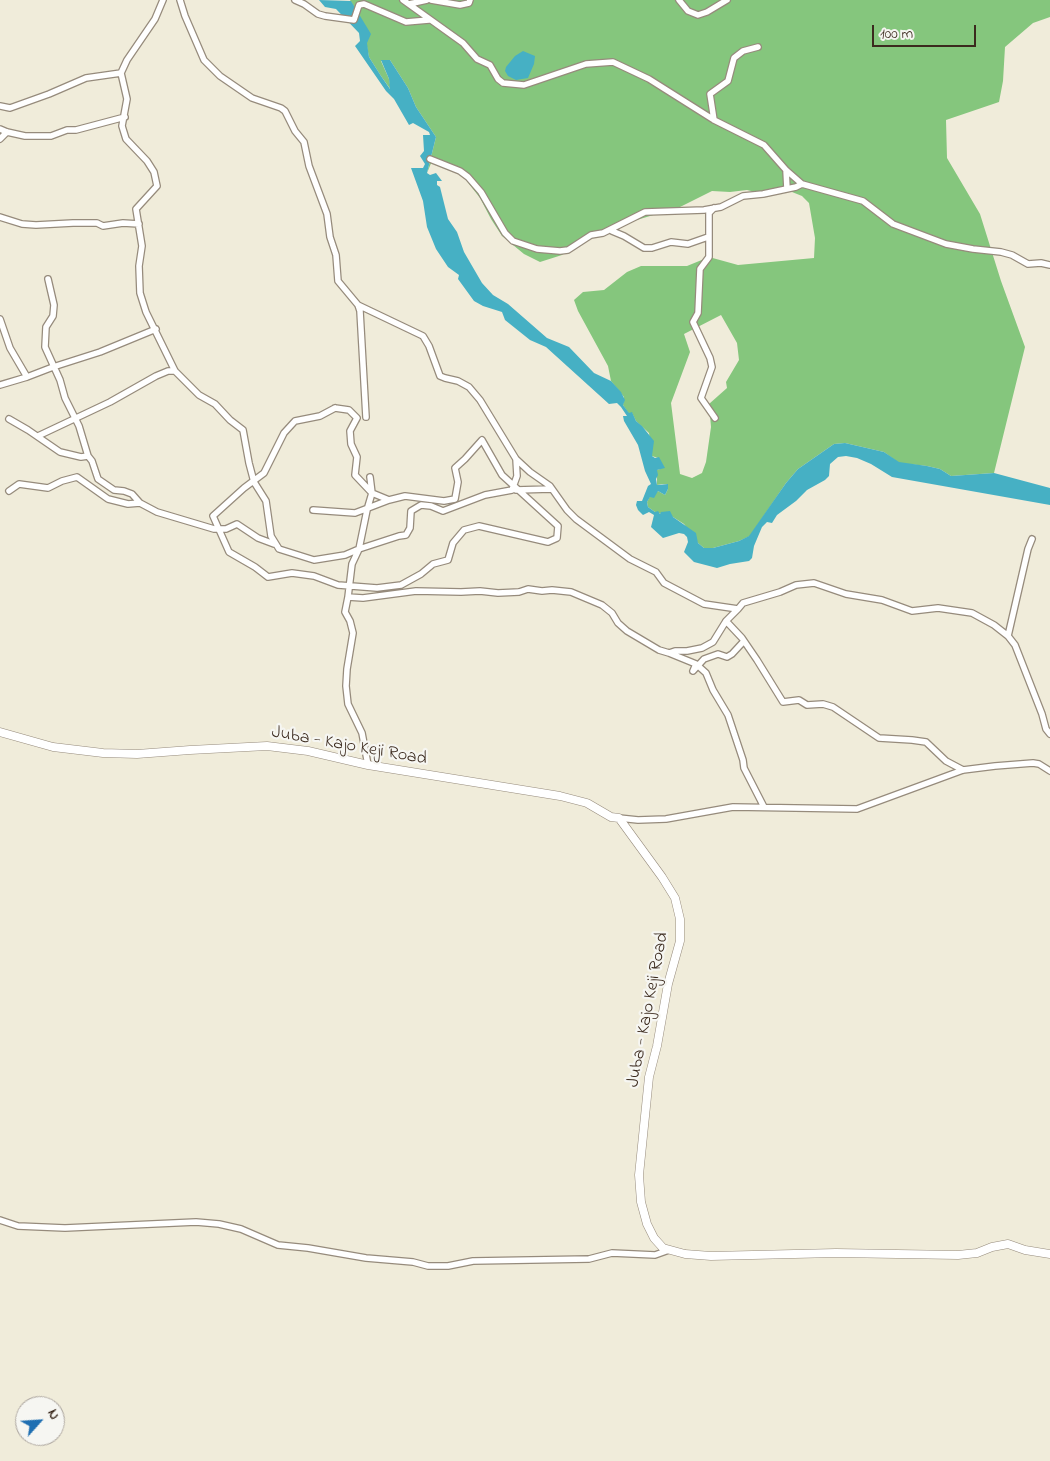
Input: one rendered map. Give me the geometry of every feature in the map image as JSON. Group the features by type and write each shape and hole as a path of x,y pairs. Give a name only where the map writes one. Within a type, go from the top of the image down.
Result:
{"main road":[{"name":"Juba - Kajo Keji Road","path":"0,732 53,747 103,753 137,754 267,746 308,751 368,765 560,796 588,803 611,817 619,818 671,891 675,898 680,919 680,942 668,984 657,1046 648,1077 639,1176 641,1202 646,1224 654,1238 663,1248 669,1250"},
{"path":"669,1250 685,1254 711,1256 836,1253 958,1255 976,1254 992,1247 1008,1244 1025,1250 1050,1254"}],"street":[{"path":"163,0 155,19 127,60 121,73 127,99 122,126 126,139 147,161 154,172 157,186 136,210 142,246 139,266 140,293 146,312 175,371 199,395 215,404 230,420 243,430 254,482 266,501 270,536 274,544 279,549 314,560 345,555 406,535 410,528 410,511 421,505 431,506 442,511 485,495 512,490 551,489"},
{"path":"180,0 202,56 208,64 226,80 252,98 281,108 287,113 295,131 303,139 310,166 327,214 330,237 336,255 338,281 358,305 360,311 366,417"},
{"path":"294,0 304,4 318,14 334,18 354,20 361,4 406,22 429,20"},
{"path":"402,0 463,43 477,59 490,65 498,79 507,85 524,85 586,64 613,62 649,79 714,120 764,145 786,170 802,184 863,201 894,224 946,244 1001,252 1012,255 1028,264 1041,263 1050,265"},
{"path":"409,4 427,0"},
{"path":"431,0 460,5 469,3 470,0"},
{"path":"679,0 688,11 698,14 706,12 727,0"},
{"path":"714,120 710,94 728,81 734,58 743,52 758,47"},
{"path":"0,106 10,108 86,78 121,73"},
{"path":"0,129 24,136 51,136 67,130 76,130 125,117"},
{"path":"0,139 7,132"},
{"path":"430,159 464,174 480,192 509,238 522,245 536,249 560,251 568,250 591,235 603,233 645,212 704,210 721,207 743,196 763,194 802,184"},
{"path":"786,170 787,189"},
{"path":"714,208 709,213 709,257 700,269 698,313 693,322 707,350 712,367 701,398 715,418"},
{"path":"0,217 8,221 36,225 96,223 102,226 123,223 139,224"},
{"path":"612,231 644,248 652,248 671,242 688,244 708,237"},
{"path":"48,279 54,305 53,316 46,327 45,347 84,439 88,456 92,461 98,479 114,490 132,494 140,503 157,512 214,529 226,529 237,524 258,538 274,544"},
{"path":"358,305 423,336 429,346 440,376 458,381 469,387 480,400 516,459 550,486 576,519 630,559 656,572 664,582 673,588 704,604 738,609"},
{"path":"0,319 10,348 27,377"},
{"path":"0,385 100,352 156,329"},
{"path":"38,436 110,402 156,376 168,371 175,371"},
{"path":"313,510 355,513 405,496 444,501 456,499 458,482 455,468 482,440 502,475 558,526 557,538 548,542 479,526 464,530 453,543 448,560 433,564 400,585 377,588 338,585 314,576 292,573 268,577 229,552 213,516 264,473 284,432 294,420 320,416 335,408 349,410 357,418 350,432 351,444 357,457 355,475 372,493 389,500"},
{"path":"9,419 60,452 81,457 88,456"},
{"path":"512,490 517,476 516,459"},
{"path":"9,491 19,484 48,488 62,481 77,477 108,498 128,504 140,503"},
{"path":"368,765 362,733 348,704 347,669 353,632 350,620 345,612 352,564 359,549 372,493 370,477"},
{"path":"1008,636 1032,539"},
{"path":"670,653 675,651 687,652 702,648 713,642 726,621 743,603 780,592 796,584 814,583 846,594 882,600 912,611 938,608 972,613 989,622 1008,636 1015,645 1046,729 1050,734"},
{"path":"348,596 363,598 416,590 461,592 480,590 498,594 528,589 571,592 602,605 612,613 618,623 627,631 659,650 696,664 706,673 728,715 744,768 764,807"},
{"path":"726,621 744,641 768,675 783,702 799,700 807,705 823,704 833,707 879,738 926,742 946,761 963,770"},
{"path":"696,664 693,671 704,660 718,654 727,657 744,641"},
{"path":"619,818 638,820 666,819 733,807 857,809 963,770 1033,763 1050,772"},
{"path":"0,1220 18,1226 65,1228 196,1222 219,1224 241,1229 278,1244 366,1258 414,1262 428,1266 448,1266 473,1261 582,1259 612,1253 655,1255 669,1250"}],"green space":[{"path":"350,0 1050,0 1050,17 1033,23 1005,47 1003,81 999,102 946,120 947,158 980,214 1001,281 1025,347 994,473 951,476 940,469 899,463 884,452 845,443 834,444 798,469 786,483 750,536 713,548 704,548 684,524 673,517 655,512 648,507 647,502 650,496 658,491 665,495 668,489 667,484 657,485 657,470 660,469 658,458 652,456 649,433 636,421 632,413 629,414 623,405 624,397 611,381 608,366 574,300 583,292 604,290 627,272 641,266 687,266 709,257 738,265 814,258 815,238 809,203 802,196 787,190 763,194 747,190 730,192 712,191 680,207 630,222 576,245 562,255 540,262 524,254 502,236 480,198 457,171 432,161 427,173 436,137 416,107 408,88 390,60 381,61 389,79 391,90 381,76 369,57 362,21","holes":["721,315 737,343 739,360 726,382 727,388 709,404 711,427 706,462 702,473 692,478 680,474 671,403 690,352 684,334"]}],"water":[{"path":"319,0 351,1 371,34 367,43 369,57 381,76 390,89 389,79 381,60 390,60 408,88 416,107 436,137 427,173 430,175 436,173 442,181 437,181 437,185 440,187 448,219 457,232 464,252 482,283 493,295 508,304 547,338 569,347 594,373 611,381 621,392 625,400 623,405 629,413 632,412 636,421 654,441 652,456 655,458 659,457 665,468 657,470 658,475 656,479 657,485 668,484 668,489 665,495 658,491 654,498 650,497 647,502 648,507 655,512 658,511 660,514 661,512 670,511 673,517 696,533 698,543 704,548 713,548 739,541 749,536 798,469 834,444 845,443 884,452 899,462 940,469 951,476 994,473 1050,488 1050,505 892,477 857,458 838,457 830,464 829,476 825,480 807,490 777,515 772,523 767,522 762,527 754,546 752,558 749,561 717,568 694,562 684,552 688,542 684,534 679,533 663,538 651,527 654,515 649,512 643,515 638,510 637,501 642,501 648,486 651,484 645,471 638,445 624,421 623,416 627,416 621,407 617,403 609,404 546,347 530,340 505,320 502,312 474,301 458,279 459,275 448,267 436,249 427,227 423,201 411,168 423,168 425,164 420,156 424,151 423,135 430,135 429,132 413,123 409,125 394,99 386,91 355,46 360,41 359,33 336,9 325,7"},
{"path":"523,51 535,56 534,64 528,78 516,80 508,76 505,71 515,56"}]}
